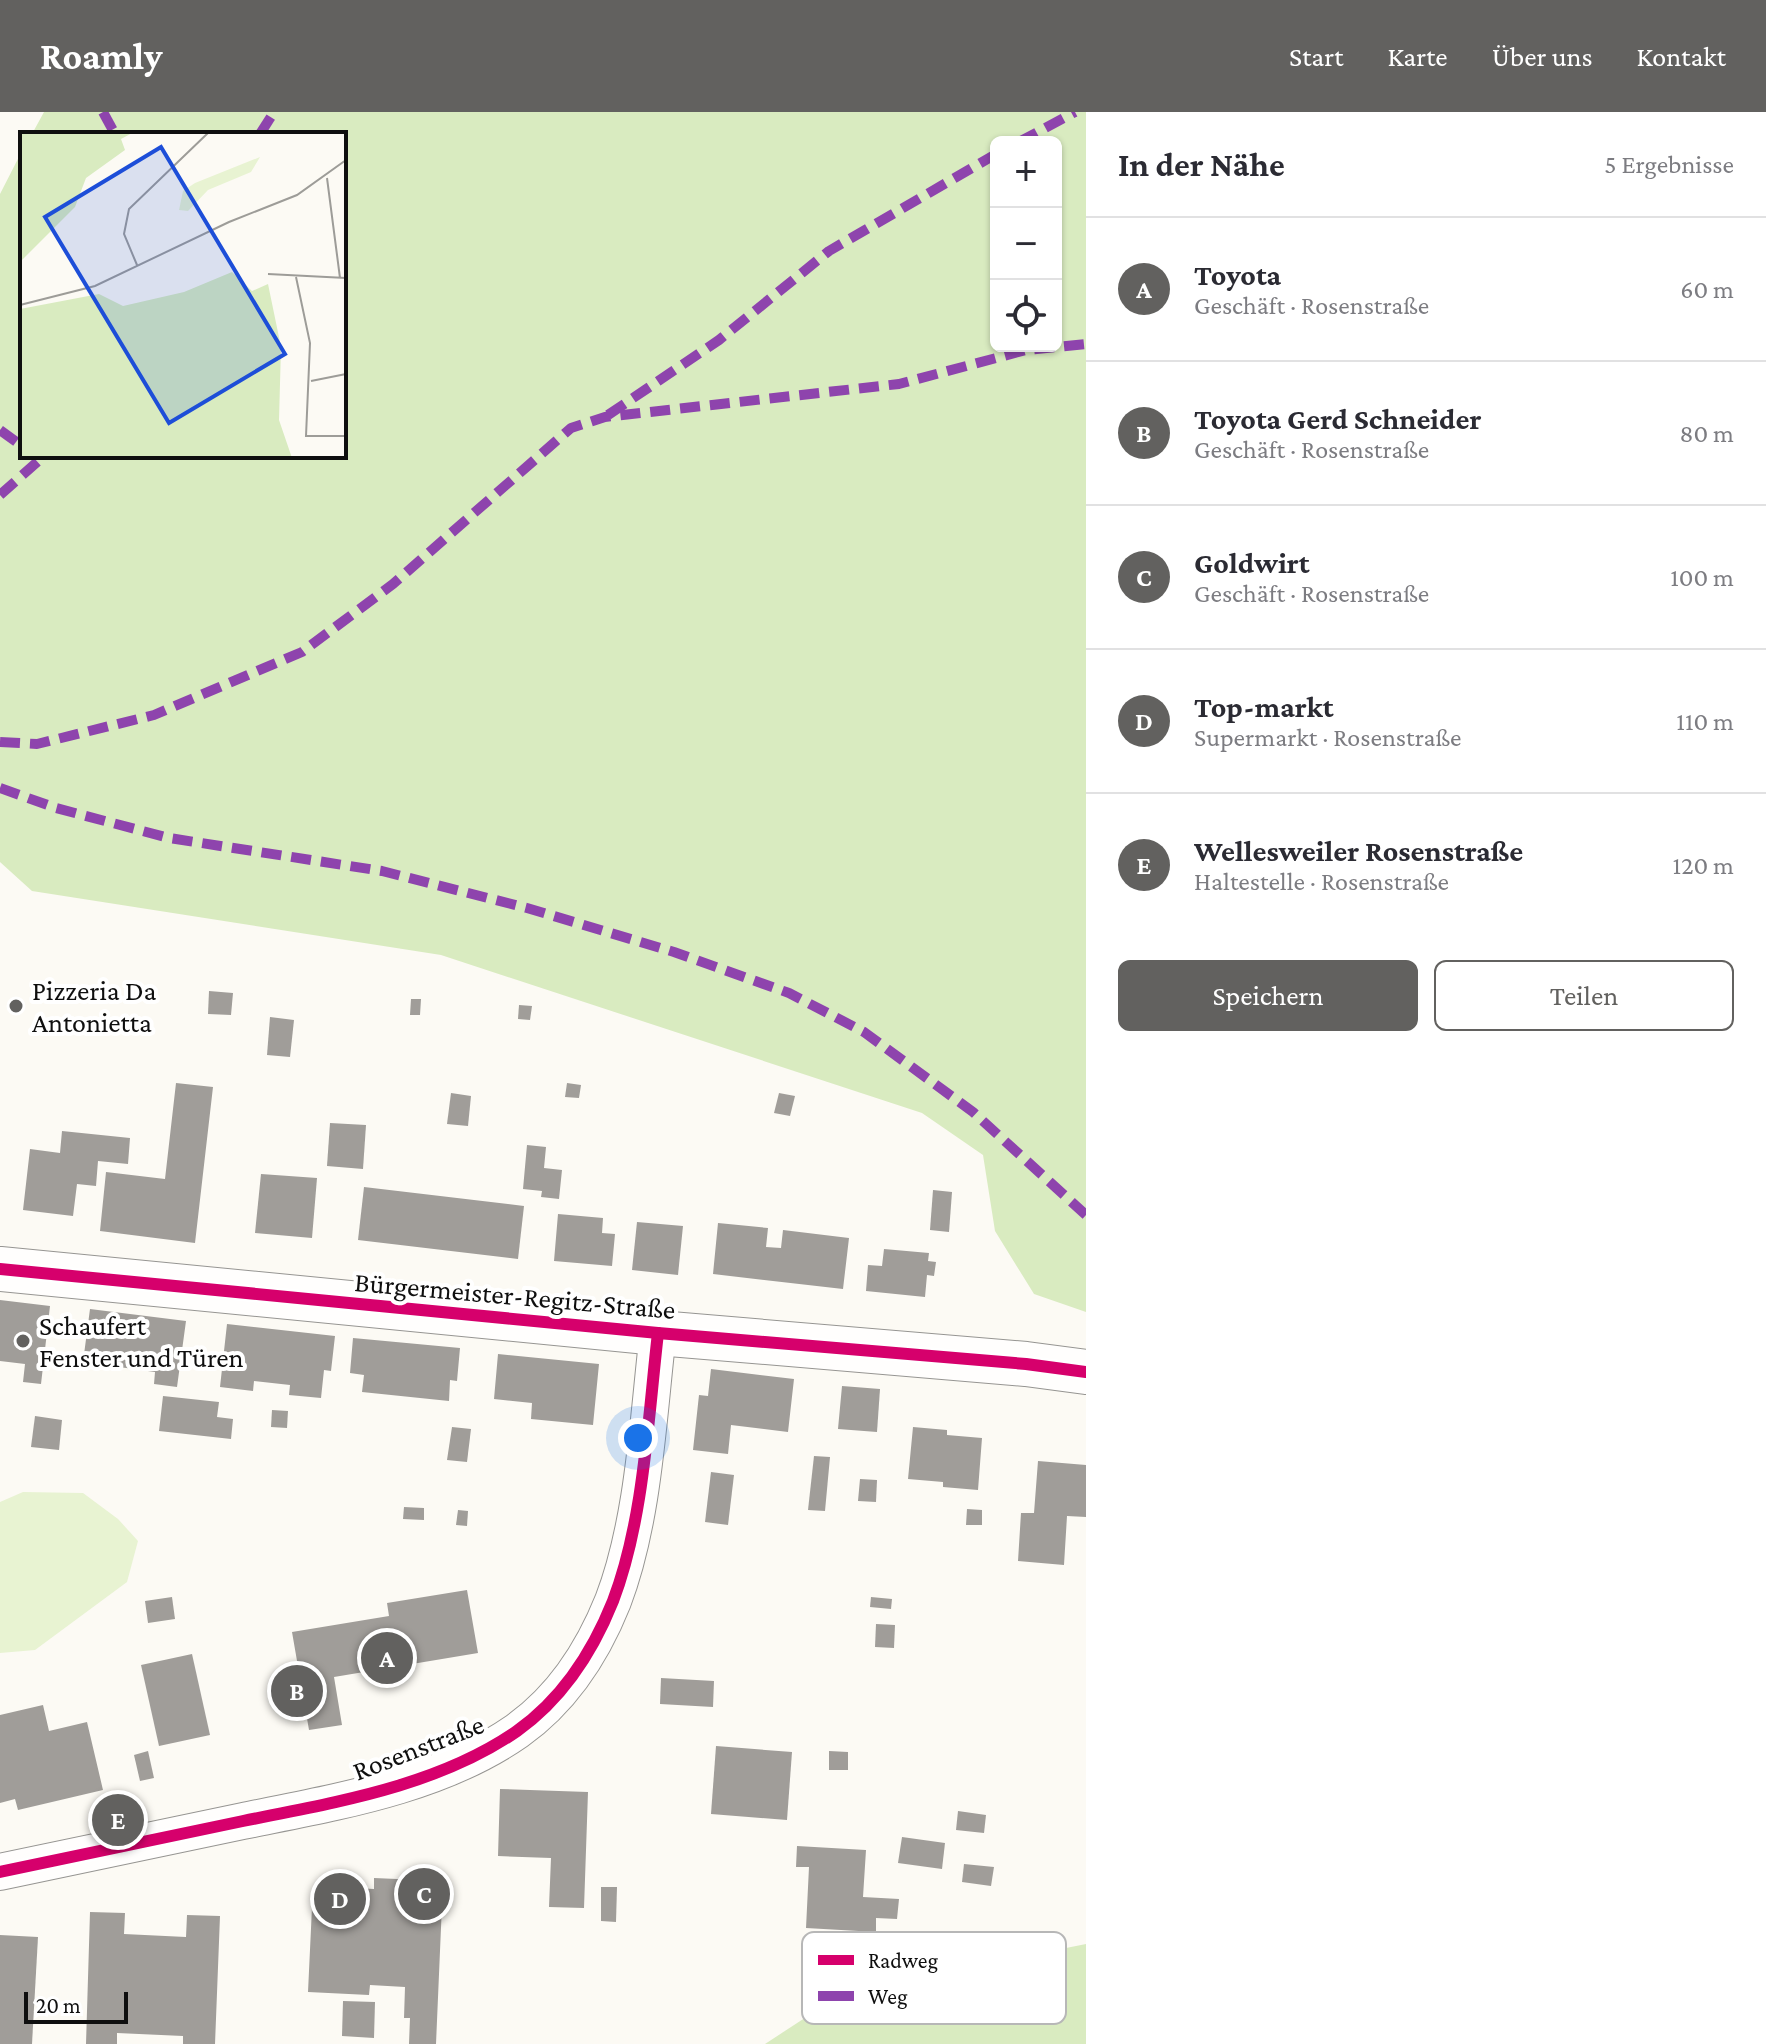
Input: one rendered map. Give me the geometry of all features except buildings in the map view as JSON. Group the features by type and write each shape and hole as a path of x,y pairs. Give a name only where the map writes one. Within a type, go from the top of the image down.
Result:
{"street":[{"name":"Bürgermeister-Regitz-Straße","path":"0,1269 1086,1372"},
{"name":"Rosenstraße","path":"0,1872 344,1800 447,1767 479,1754 519,1730 557,1696 582,1664 613,1601 632,1537 658,1333"}],"green space":[{"path":"44,112 1086,112 1086,1312 1034,1294 995,1231 983,1155 922,1113 441,955 32,891 0,862 0,194 20,155 20,458 346,458 346,132 33,132"},
{"path":"23,1492 83,1493 118,1519 138,1541 127,1582 35,1650 0,1653 0,1502"},
{"path":"1086,1944 1086,2044 765,2044 802,2020 802,2024 1066,2024 1066,1948"}],"marked path":[{"path":"103,112 114,132"},
{"path":"261,132 274,112"},
{"path":"1030,136 1075,112"},
{"path":"608,415 719,340 829,251 990,157"},
{"path":"0,742 37,744 154,715 302,652 393,584 571,428 605,417 899,384 1026,350 1086,344"},
{"path":"0,430 20,445"},
{"path":"0,495 42,458"},
{"path":"0,788 56,808 169,838 382,871 527,908 674,952 789,993 864,1032 973,1112 1086,1215"}],"cycle path":[{"path":"0,1269 1086,1372"},
{"path":"0,1872 385,1790 454,1766 486,1750 533,1718 562,1689 586,1656 613,1601 632,1537 638,1503 658,1333"}],"place":[{"name":"Pizzeria Da Antonietta","path":"16,1006"},
{"name":"Schaufert Fenster und Türen","path":"23,1341"},
{"name":"Toyota","path":"387,1658"},
{"name":"Toyota Gerd Schneider","path":"297,1691"},
{"name":"Wellesweiler Rosenstraße","path":"118,1820"},
{"name":"Goldwirt","path":"424,1894"},
{"name":"Top-markt","path":"340,1899"}]}
